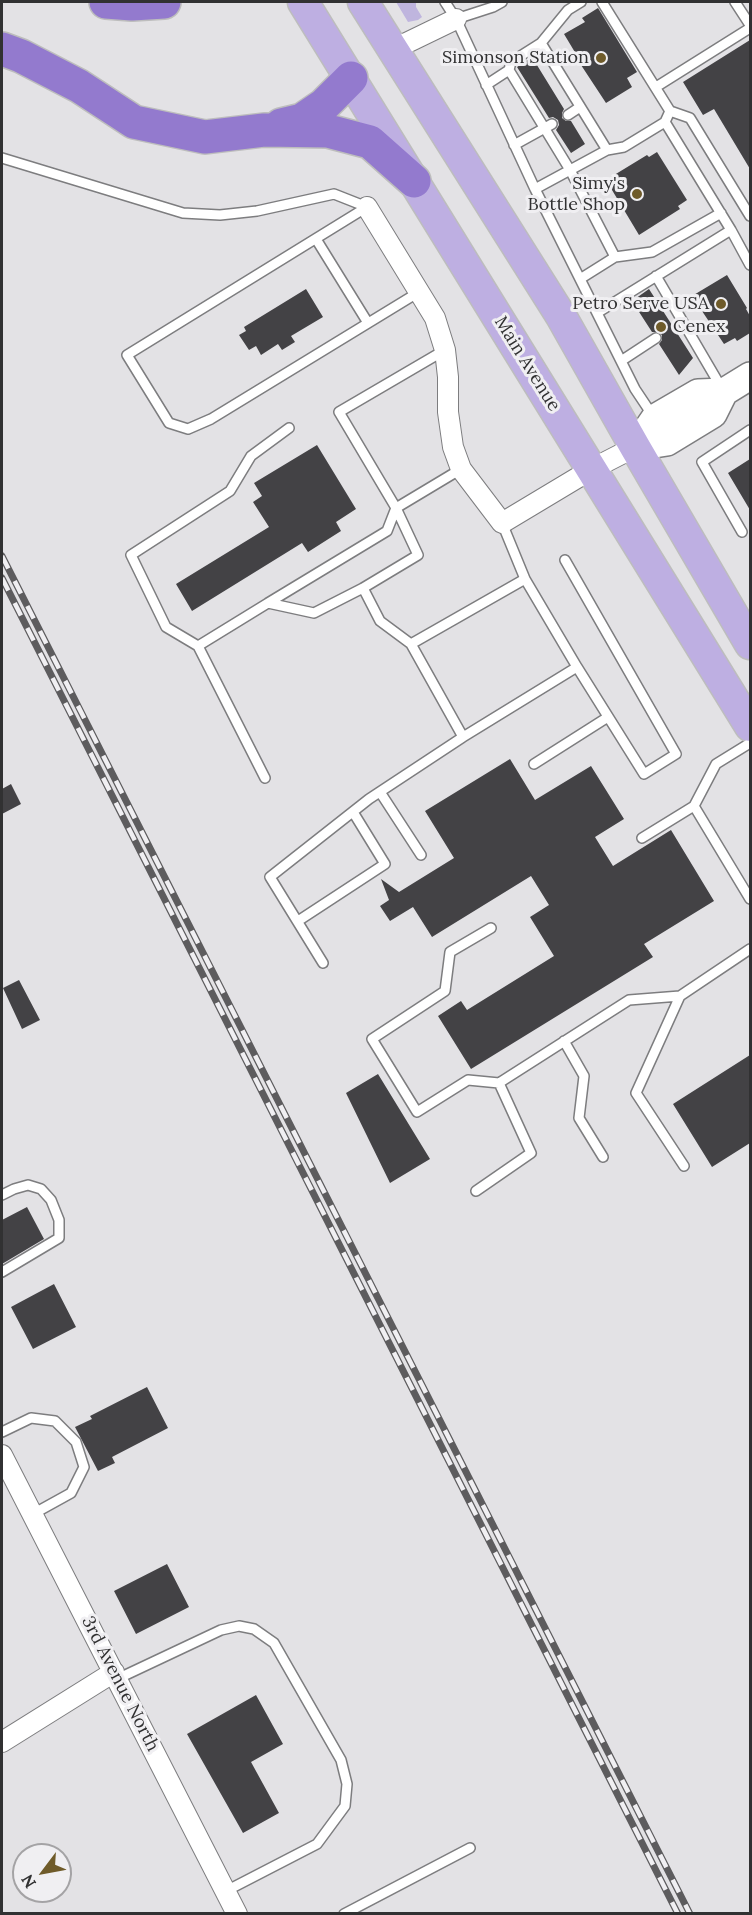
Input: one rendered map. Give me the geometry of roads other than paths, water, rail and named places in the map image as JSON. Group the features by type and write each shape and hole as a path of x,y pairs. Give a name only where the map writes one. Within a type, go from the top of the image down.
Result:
{"highway":[{"path":"106,2 132,4 164,2"},
{"path":"2,50 21,56 79,86 134,122 205,137 264,130 328,131 370,142 414,181"},
{"path":"264,130 302,120 324,105 351,78"}],"main road":[{"name":"Main Avenue","path":"303,2 750,726"},
{"path":"363,2 561,316 634,447 750,644"},
{"path":"351,78 392,50"}],"street":[{"path":"392,50 456,20"},
{"path":"367,207 435,318 445,350 448,412 453,447 461,469 502,523 592,469 634,447 667,442 713,414 724,392"},
{"path":"634,447 654,418 698,393 724,392 750,376"},
{"name":"3rd Avenue North","path":"2,1455 237,1914"},
{"path":"2,1742 116,1676"}],"lane":[{"path":"445,2 456,20 535,189 635,389 654,418"},
{"path":"456,20 491,4 502,2"},
{"path":"486,84 509,70 511,62 541,43 568,10 581,2"},
{"path":"606,2 670,111 690,118 749,211"},
{"path":"656,87 750,27 735,2"},
{"path":"541,43 607,150"},
{"path":"509,70 548,126 615,257"},
{"path":"568,115 580,107"},
{"path":"535,189 607,150 624,147 665,122 670,111"},
{"path":"665,122 732,230 750,264"},
{"path":"514,145 548,126"},
{"path":"2,158 183,213 220,215 256,211 334,194 367,207"},
{"path":"367,207 127,356 169,423 188,429 211,419 419,292"},
{"path":"580,279 615,257 652,252 721,213"},
{"path":"597,313 732,230"},
{"path":"316,239 368,323"},
{"path":"656,276 724,392"},
{"path":"673,327 682,321"},
{"path":"621,361 656,338"},
{"path":"268,603 314,613 363,588 418,555 396,508 339,412 445,350"},
{"path":"265,778 198,646 166,627 131,555 230,491 250,456 289,429"},
{"path":"742,532 702,462 750,430"},
{"path":"198,646 387,531 396,508 461,469"},
{"path":"502,523 525,579 644,774 676,754 565,560"},
{"path":"411,645 525,579"},
{"path":"363,588 380,621 411,645 463,737"},
{"path":"323,963 270,877 380,792 463,737 577,667"},
{"path":"534,764 608,717"},
{"path":"642,838 694,806 716,764 750,743"},
{"path":"380,792 421,855"},
{"path":"694,806 750,899"},
{"path":"298,921 385,864 353,812"},
{"path":"491,928 450,952 445,991 372,1039 417,1112 468,1080 499,1083 629,1000 680,996 750,949"},
{"path":"680,996 636,1093 684,1166"},
{"path":"564,1041 584,1076 579,1118 603,1157"},
{"path":"476,1191 531,1153 499,1083"},
{"path":"2,1195 27,1185 41,1189 51,1200 59,1220 59,1239 2,1272"},
{"path":"2,1432 31,1418 55,1421 76,1442 84,1467 71,1493 33,1515"},
{"path":"116,1676 221,1630 239,1626 254,1629 274,1643 341,1760 347,1784 345,1806 317,1844 226,1891"},
{"path":"344,1914 470,1848"}],"railway":[{"path":"2,556 690,1914"},
{"path":"2,578 678,1914"}],"place":[{"name":"Simonson Station","path":"601,58"},
{"name":"Simy's Bottle Shop","path":"637,194"},
{"name":"Petro Serve USA","path":"721,304"},
{"name":"Cenex","path":"661,327"}]}
